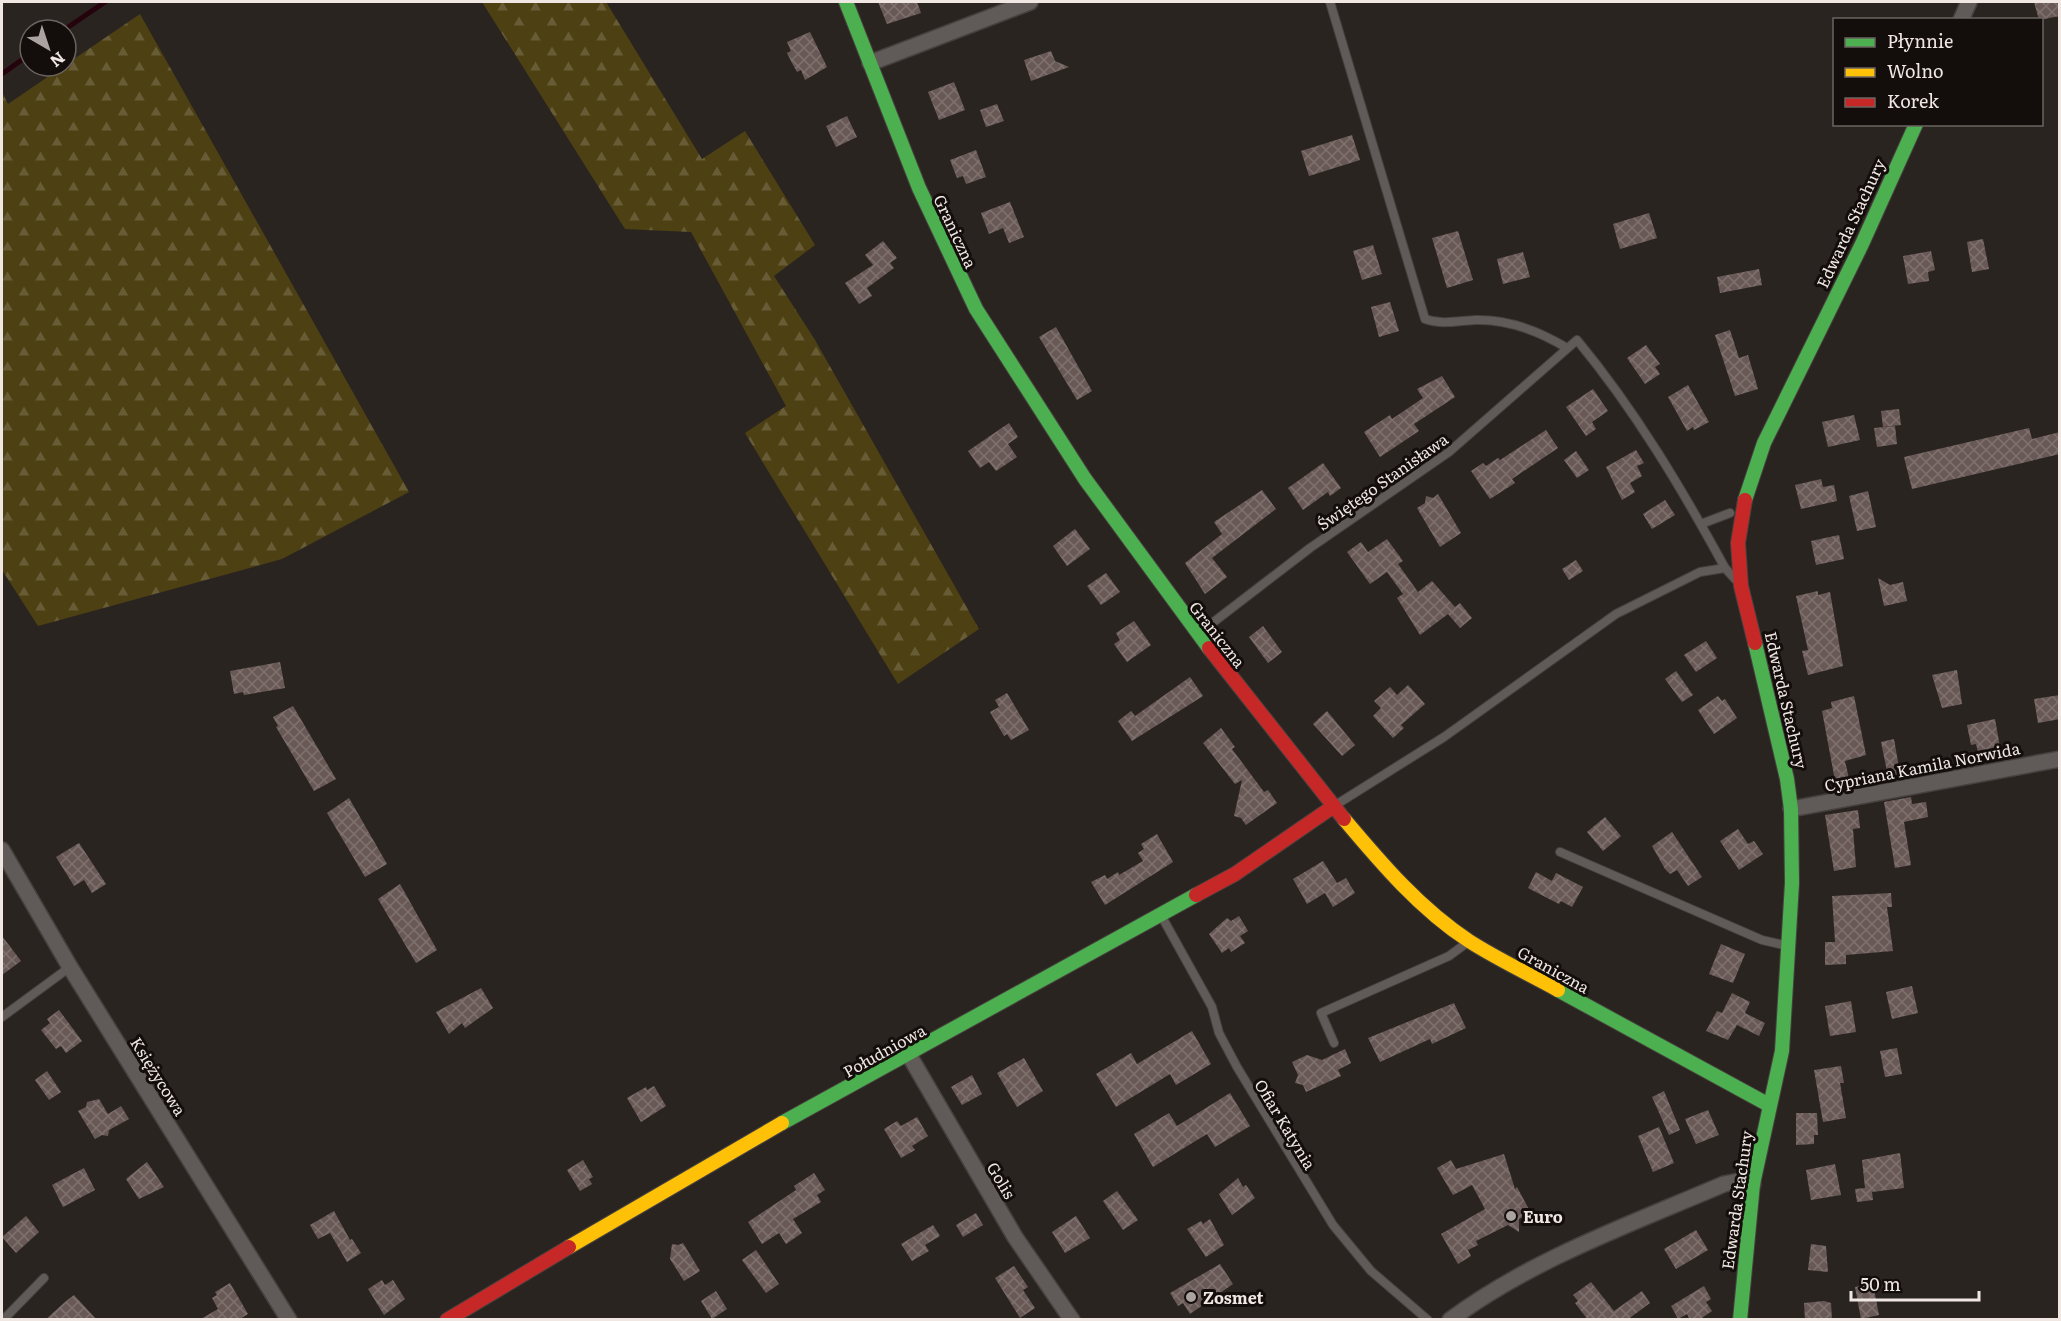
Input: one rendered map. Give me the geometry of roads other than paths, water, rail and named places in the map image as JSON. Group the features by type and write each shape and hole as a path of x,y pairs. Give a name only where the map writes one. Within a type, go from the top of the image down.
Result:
{"street":[{"name":"Graniczna","path":"846,2 928,210 970,299 1047,423 1126,540 1196,634 1334,806 1431,912 1469,941 1769,1106"},
{"path":"870,63 1030,2"},
{"path":"1962,18 1969,2"},
{"name":"Edwarda Stachury","path":"1740,1320 1753,1184 1782,1051 1790,946 1791,808 1782,750 1741,586 1738,543 1741,519 1746,495 1764,443 1862,244 1915,126"},
{"name":"Cypriana Kamila Norwida","path":"1791,808 2060,759"},
{"name":"Południowa","path":"447,1320 746,1143 1235,874 1334,806"},
{"name":"Księżycowa","path":"2,850 70,967 289,1320"},
{"name":"Golis","path":"909,1055 1015,1237 1072,1320"},
{"path":"1450,1320 1508,1281 1555,1257 1724,1184 1739,1181 1753,1184"}],"lane":[{"path":"1330,2 1425,319 1439,324 1476,320 1509,322 1552,339 1567,348"},
{"name":"Świętego Stanisława","path":"1196,634 1310,548 1449,452 1577,340 1609,378 1701,524"},
{"path":"1730,513 1701,524 1725,568 1741,586"},
{"path":"1334,806 1443,737 1616,614 1700,572 1725,568"},
{"path":"1560,852 1762,940 1790,946"},
{"name":"Ofiar Katynia","path":"1160,915 1212,1007 1219,1033 1242,1077 1333,1225 1371,1271 1428,1320"},
{"path":"1334,1043 1321,1013 1449,956 1469,941"},
{"path":"2,1017 70,967"},
{"path":"3,1320 44,1278"}],"waterway":[{"path":"78,20 105,2"},
{"path":"2,74 18,63"}],"place":[{"name":"Euro","path":"1511,1216"},
{"name":"Zosmet","path":"1191,1297"}]}
